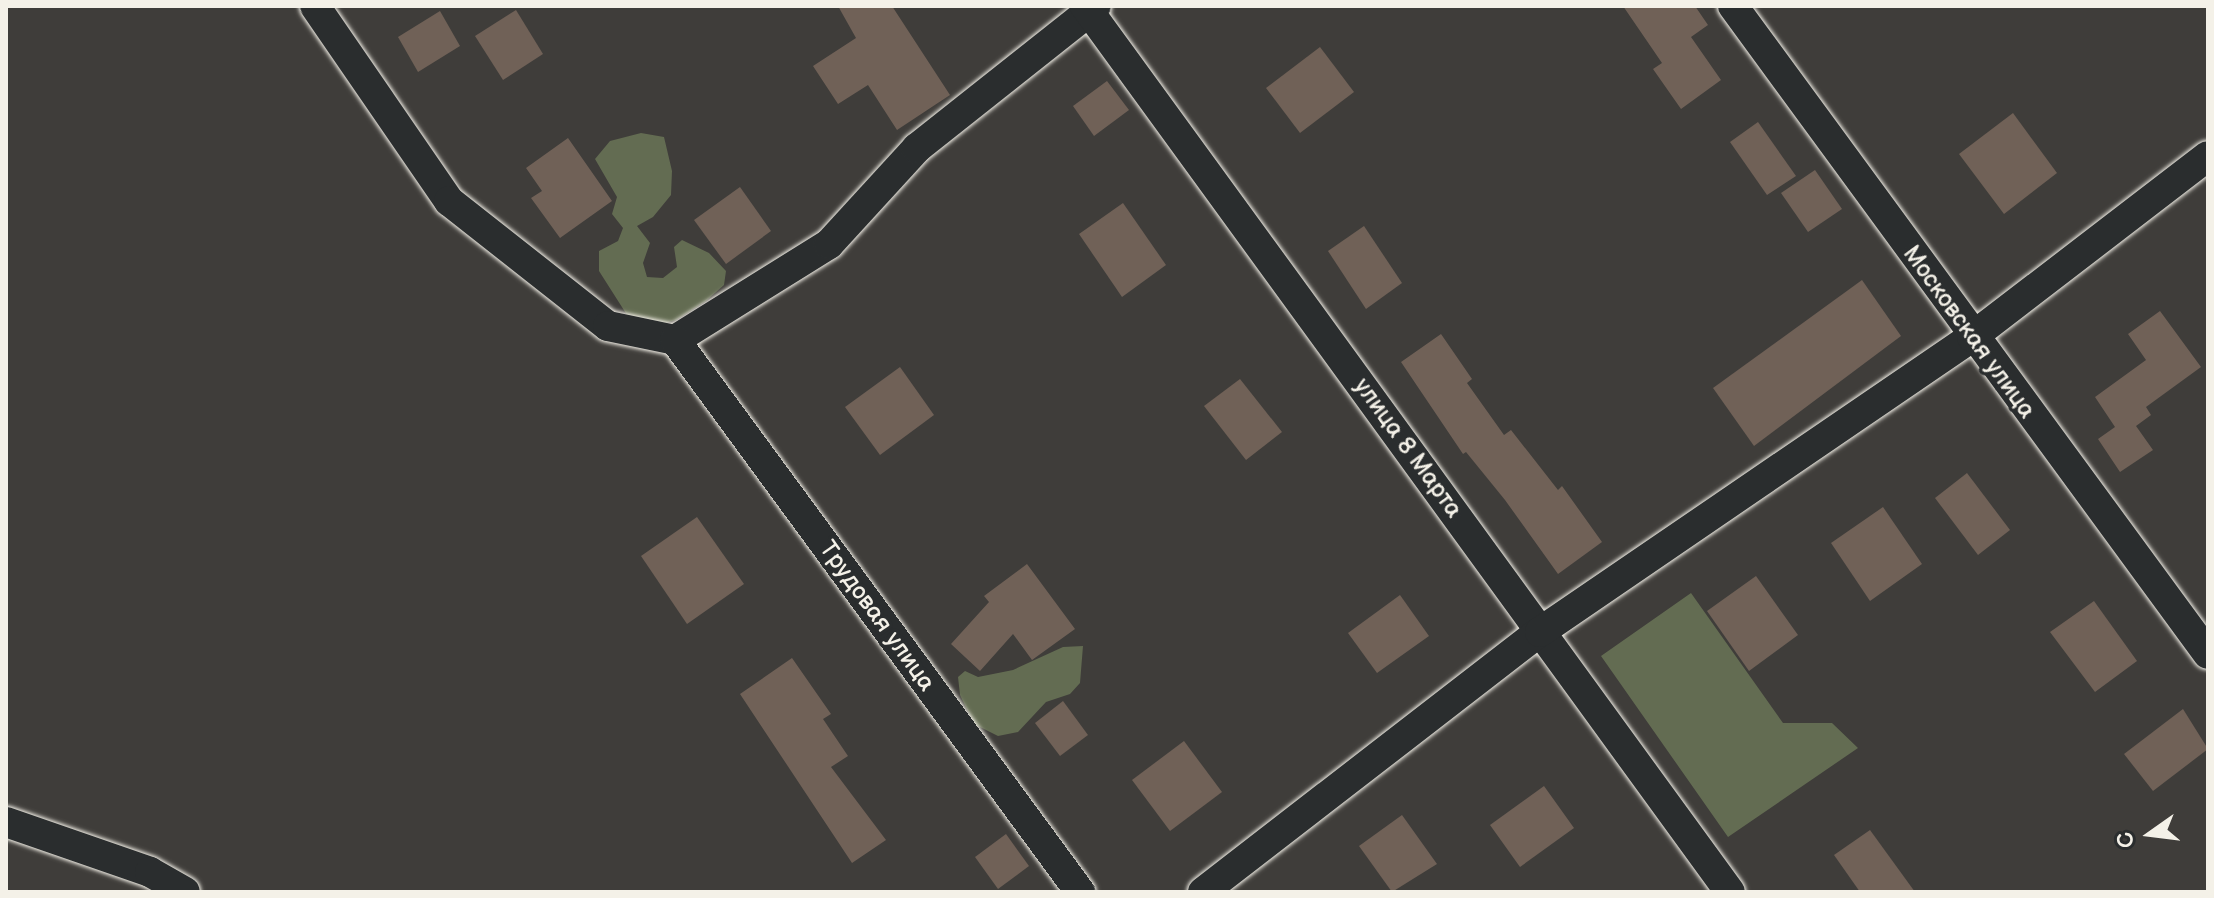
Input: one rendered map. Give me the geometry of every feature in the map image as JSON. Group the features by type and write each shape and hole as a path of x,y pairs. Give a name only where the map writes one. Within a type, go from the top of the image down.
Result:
{"street":[{"path":"315,6 449,201 608,326 675,340 829,244 917,148 1090,7"},
{"name":"Московская улица","path":"1733,6 1972,337 2208,654"},
{"name":"улица 8 Марта","path":"1090,7 1730,892"},
{"path":"1203,892 1540,632 1972,337 2208,156"},
{"name":"Трудовая улица","path":"675,340 1080,892"},
{"path":"6,822 150,872 185,892"}],"green space":[{"path":"641,133 664,137 672,171 671,195 653,217 637,226 650,243 643,263 647,277 663,278 677,267 674,247 682,240 709,253 726,271 724,285 706,301 676,320 650,327 627,315 599,271 599,251 618,241 623,228 612,214 617,197 595,159 610,141"},
{"path":"1691,593 1783,723 1832,723 1858,748 1728,837 1601,656"},
{"path":"1083,646 1080,683 1070,694 1046,702 1018,732 998,736 974,724 960,695 958,677 965,671 978,677 1013,670 1063,647"}],"building":[{"path":"838,6 892,6 950,95 897,130 868,85 838,104 813,66 856,38"},
{"path":"1623,6 1695,6 1708,25 1691,37 1721,80 1681,109 1653,69 1662,63"},
{"path":"516,10 543,54 503,80 475,36"},
{"path":"440,11 460,46 418,72 398,37"},
{"path":"1320,47 1354,92 1300,133 1266,88"},
{"path":"1107,81 1129,110 1094,136 1073,106"},
{"path":"2013,113 2057,173 2004,214 1959,154"},
{"path":"1758,122 1796,176 1767,195 1730,142"},
{"path":"568,138 612,201 560,238 531,198 542,191 526,168"},
{"path":"1815,170 1842,209 1808,232 1781,193"},
{"path":"740,187 771,231 726,264 694,220"},
{"path":"1123,203 1166,265 1122,297 1079,234"},
{"path":"1364,226 1402,283 1366,309 1328,251"},
{"path":"1862,280 1901,336 1754,446 1713,388"},
{"path":"2160,311 2201,367 2146,407 2151,415 2136,426 2153,450 2120,472 2098,439 2115,427 2095,397 2146,360 2128,334"},
{"path":"1441,334 1472,379 1467,383 1504,435 1511,430 1558,490 1562,486 1602,542 1558,574 1505,500 1466,452 1463,454 1401,362"},
{"path":"900,367 934,415 880,455 845,407"},
{"path":"1240,379 1282,432 1246,460 1204,406"},
{"path":"1967,473 2010,530 1978,555 1935,498"},
{"path":"1883,507 1922,564 1870,601 1831,543"},
{"path":"697,517 744,584 687,624 641,556"},
{"path":"1027,564 1075,629 1032,660 1013,634 980,671 951,644 989,602 984,596"},
{"path":"1756,576 1798,635 1749,671 1707,611"},
{"path":"1400,595 1429,636 1377,673 1348,633"},
{"path":"2094,601 2137,661 2095,692 2050,632"},
{"path":"792,658 831,714 823,719 848,756 831,767 886,840 852,863 740,694"},
{"path":"1063,701 1088,735 1060,756 1035,723"},
{"path":"2183,709 2208,749 2153,791 2124,754"},
{"path":"1184,741 1222,792 1170,831 1132,780"},
{"path":"1544,786 1574,828 1520,867 1490,825"},
{"path":"1402,815 1437,864 1392,892 1359,846"},
{"path":"1870,830 1915,892 1860,892 1834,855"},
{"path":"1006,834 1029,866 998,889 975,857"}]}
